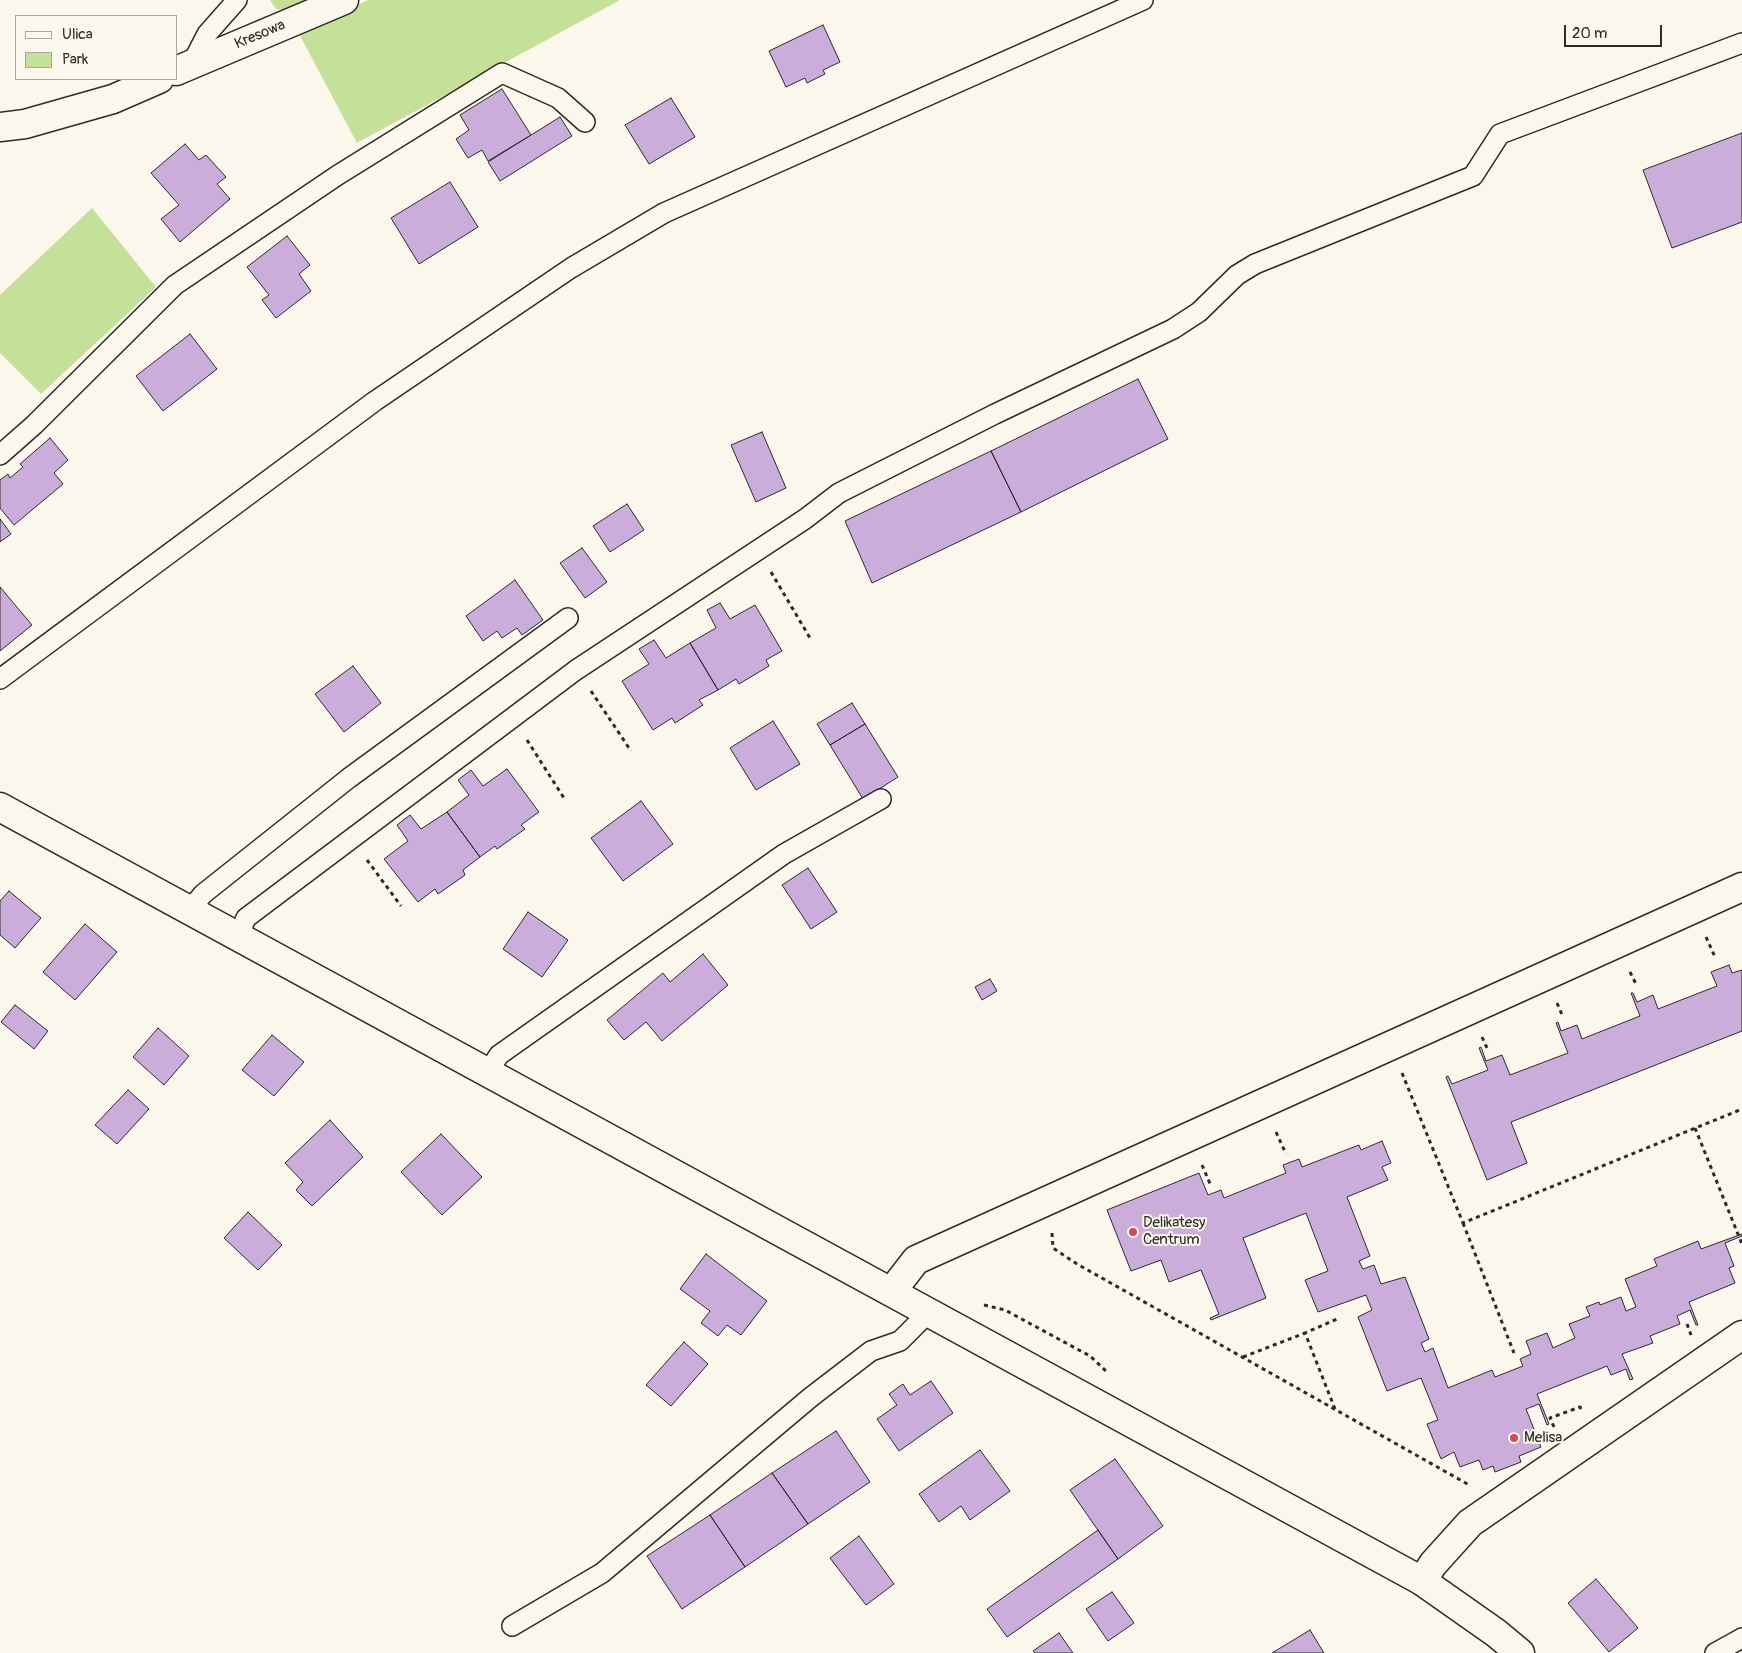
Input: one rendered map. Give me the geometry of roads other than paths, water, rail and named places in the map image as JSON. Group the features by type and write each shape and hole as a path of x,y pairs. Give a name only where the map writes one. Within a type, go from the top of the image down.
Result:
{"street":[{"name":"Kresowa","path":"184,68 344,0"},
{"path":"0,127 25,124 113,99 157,80"},
{"path":"0,807 1422,1580 1496,1633 1520,1653"},
{"path":"892,1291 916,1260 1742,887"},
{"path":"1422,1580 1433,1564 1470,1522 1742,1335"}],"lane":[{"path":"184,68 207,34 237,0"},
{"path":"0,680 374,401 596,253 664,213 1144,0"},
{"path":"238,936 246,918 576,670 805,520 840,493 995,414 1173,329 1199,312 1237,275 1254,264 1473,176 1500,134 1742,43"},
{"path":"0,455 34,425 174,285 338,175 502,73 558,98 585,122"},
{"path":"189,911 203,894 349,778 568,618"},
{"path":"488,1072 499,1055 784,854 881,799"},
{"path":"512,1626 602,1572 810,1397 871,1352 900,1341 930,1311"},
{"path":"1715,1653 1742,1638"}],"place":[{"name":"Delikatesy Centrum","path":"1133,1232"},
{"name":"Melisa","path":"1514,1438"}]}
